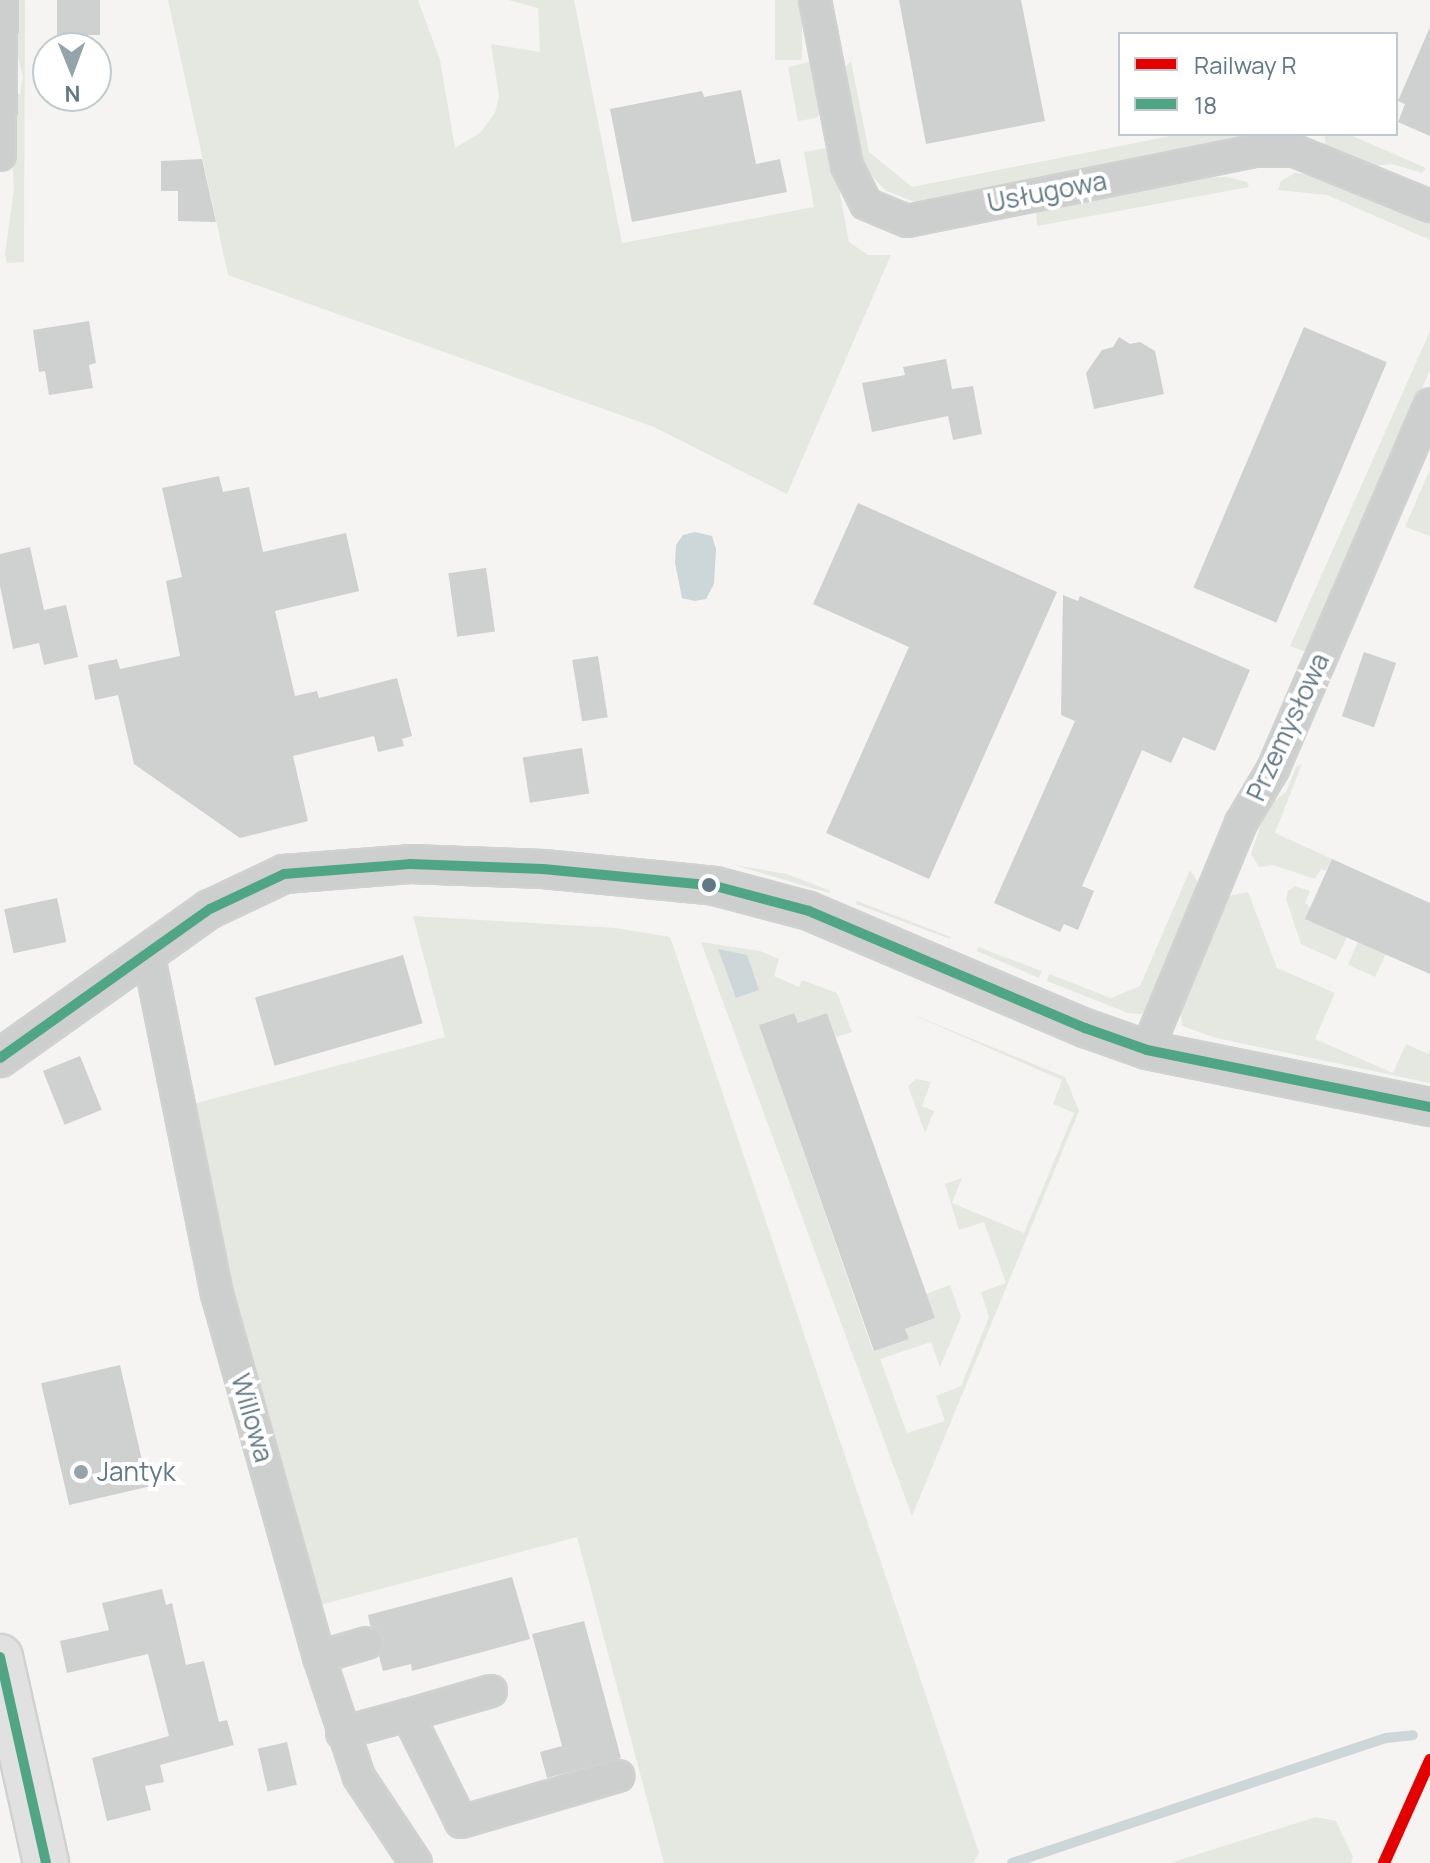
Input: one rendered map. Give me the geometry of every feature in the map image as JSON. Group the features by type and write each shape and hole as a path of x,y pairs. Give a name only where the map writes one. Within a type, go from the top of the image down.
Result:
{"main road":[{"path":"0,1657 46,1863"}],"street":[{"path":"0,155 2,0"},
{"name":"Usługowa","path":"815,0 847,166 866,204 907,221 1253,151 1295,151 1430,206"},
{"name":"Przemysłowa","path":"1147,1050 1241,823 1273,769 1430,404"},
{"path":"0,1058 210,909 284,874 410,864 543,869 715,886 809,911 1085,1028 1147,1050 1430,1107"},
{"name":"Willowa","path":"148,952 217,1294 319,1657 359,1777 416,1863"},
{"path":"319,1657 367,1643"},
{"path":"342,1733 491,1691"},
{"path":"408,1715 461,1822 618,1776"}],"shaded area":[{"path":"14,0 25,0 24,262 7,263 5,254 14,189 10,125 14,95 20,94 23,77 13,36"},
{"path":"168,0 418,0 440,60 455,148 480,133 495,113 499,96 491,44 540,52 538,8 508,0 574,0 622,243 814,207 804,152 831,147 849,242 868,255 891,255 787,494 654,427 228,275"},
{"path":"775,0 802,0 802,60 775,60"},
{"path":"813,61 823,111 816,118 798,121 788,67"},
{"path":"851,61 869,152 912,187 1171,136 1243,136 1236,141 922,205 885,190 862,166 844,91 844,68"},
{"path":"1324,136 1353,136 1426,168 1422,173 1392,164 1366,167 1326,150"},
{"path":"1295,173 1331,177 1430,221 1430,240 1327,195 1278,190 1281,181"},
{"path":"1227,177 1247,182 1249,187 1037,226 1036,211 1179,178"},
{"path":"1430,331 1430,370 1307,652 1290,646"},
{"path":"1430,469 1430,536 1405,527"},
{"path":"695,532 712,536 716,549 714,584 706,599 695,601 682,598 675,563 676,545 683,535"},
{"path":"1302,764 1275,833 1332,859 1326,871 1321,869 1315,879 1273,865 1259,867 1251,854 1267,807 1286,792 1296,767"},
{"path":"734,865 787,874 831,891 829,893"},
{"path":"1190,870 1202,888 1148,1009 1141,1014 1128,1013 1047,981 1049,974 1111,998 1140,986"},
{"path":"1295,886 1310,891 1305,903 1347,937 1336,960 1301,944 1286,899 1288,891"},
{"path":"1248,892 1277,968 1335,993 1315,1039 1393,1073 1406,1044 1428,1054 1430,1050 1430,1083 1216,1038 1182,1026 1180,1009 1228,896"},
{"path":"857,901 951,937 856,904"},
{"path":"413,916 616,928 670,937 979,1853 973,1863 664,1863 577,1537 316,1606 216,1248 189,1105 445,1037"},
{"path":"701,942 760,951 779,959 774,976 799,987 802,980 837,993 852,1032 836,1037 827,1013 798,1023 793,1013 759,1025 873,1351 909,1339 905,1329 935,1318 926,1294 950,1285 961,1317 940,1367 931,1342 880,1359 907,1433 945,1421 936,1396 961,1386 989,1317 981,1292 1006,1283 984,1222 959,1230 945,1184 962,1178 952,1203 1024,1233 1074,1113 1053,1104 1062,1080 902,1010 1065,1077 1079,1111 912,1516"},
{"path":"1358,942 1385,954 1375,977 1348,965"},
{"path":"978,947 1042,971 1039,978 977,951"},
{"path":"718,949 747,955 759,990 736,998"},
{"path":"916,1079 931,1082 922,1106 934,1111 925,1133 908,1086"},
{"path":"1316,1817 1336,1821 1353,1857 1351,1863 1170,1863"}],"building":[{"path":"57,0 100,0 100,32 57,32"},
{"path":"899,0 1021,0 1045,121 926,144"},
{"path":"1430,27 1430,136 1398,122 1405,104 1398,101"},
{"path":"741,90 756,164 780,159 787,192 632,222 610,109 702,91 704,97"},
{"path":"202,159 216,222 178,221 178,191 161,191 161,161"},
{"path":"89,321 96,363 89,365 93,388 49,395 45,371 39,372 33,330"},
{"path":"1304,327 1387,362 1276,623 1193,588"},
{"path":"1119,337 1130,344 1140,342 1155,351 1164,394 1094,409 1086,373 1102,350 1113,347"},
{"path":"946,359 952,389 973,386 982,434 953,440 948,416 872,432 862,383 905,375 903,367"},
{"path":"219,476 223,492 249,487 263,552 346,533 359,591 275,611 295,696 317,691 319,698 397,678 412,736 402,739 404,746 378,752 374,736 293,756 308,821 240,838 134,764 118,695 95,700 88,665 117,659 120,669 180,656 166,581 182,577 162,488"},
{"path":"858,503 1057,592 929,879 826,833 909,647 813,604"},
{"path":"30,547 44,610 66,605 78,657 44,665 39,643 13,649 0,586 0,554"},
{"path":"486,568 495,631 457,637 448,573"},
{"path":"1063,595 1078,601 1080,596 1250,670 1215,751 1183,737 1171,763 1142,750 1082,886 1094,891 1078,930 1064,924 1060,932 994,903 1075,721 1061,715"},
{"path":"1364,652 1396,663 1374,727 1342,716"},
{"path":"598,656 608,717 582,721 572,660"},
{"path":"582,748 589,793 530,803 523,757"},
{"path":"1332,859 1430,903 1430,974 1305,919"},
{"path":"57,898 66,942 14,953 4,909"},
{"path":"403,955 423,1023 275,1066 255,997"},
{"path":"794,1013 798,1023 827,1013 935,1318 905,1329 909,1339 874,1351 759,1025"},
{"path":"80,1056 102,1110 65,1125 43,1071"},
{"path":"120,1365 148,1487 69,1505 41,1383"},
{"path":"512,1577 530,1639 412,1671 411,1664 383,1671 379,1656 384,1639 380,1631 370,1625 368,1615"},
{"path":"162,1589 166,1605 172,1603 186,1665 204,1661 219,1722 227,1720 234,1745 160,1765 164,1782 145,1786 151,1810 107,1821 92,1758 169,1736 148,1654 67,1673 60,1641 109,1630 102,1603"},
{"path":"584,1621 621,1758 547,1778 540,1752 562,1746 532,1634"},
{"path":"287,1742 297,1785 268,1792 258,1749"}],"waterway":[{"path":"1012,1863 1386,1738 1413,1735"}],"rail line":[{"name":"R","path":"1384,1863 1430,1760"}],"transit line":[{"name":"18","path":"0,1058 210,909 284,874 410,864 543,869 715,886 809,911 1085,1028 1147,1050 1430,1107"},
{"name":"18","path":"0,1657 46,1863"}],"place":[{"name":"Jantyk","path":"81,1472"}]}
